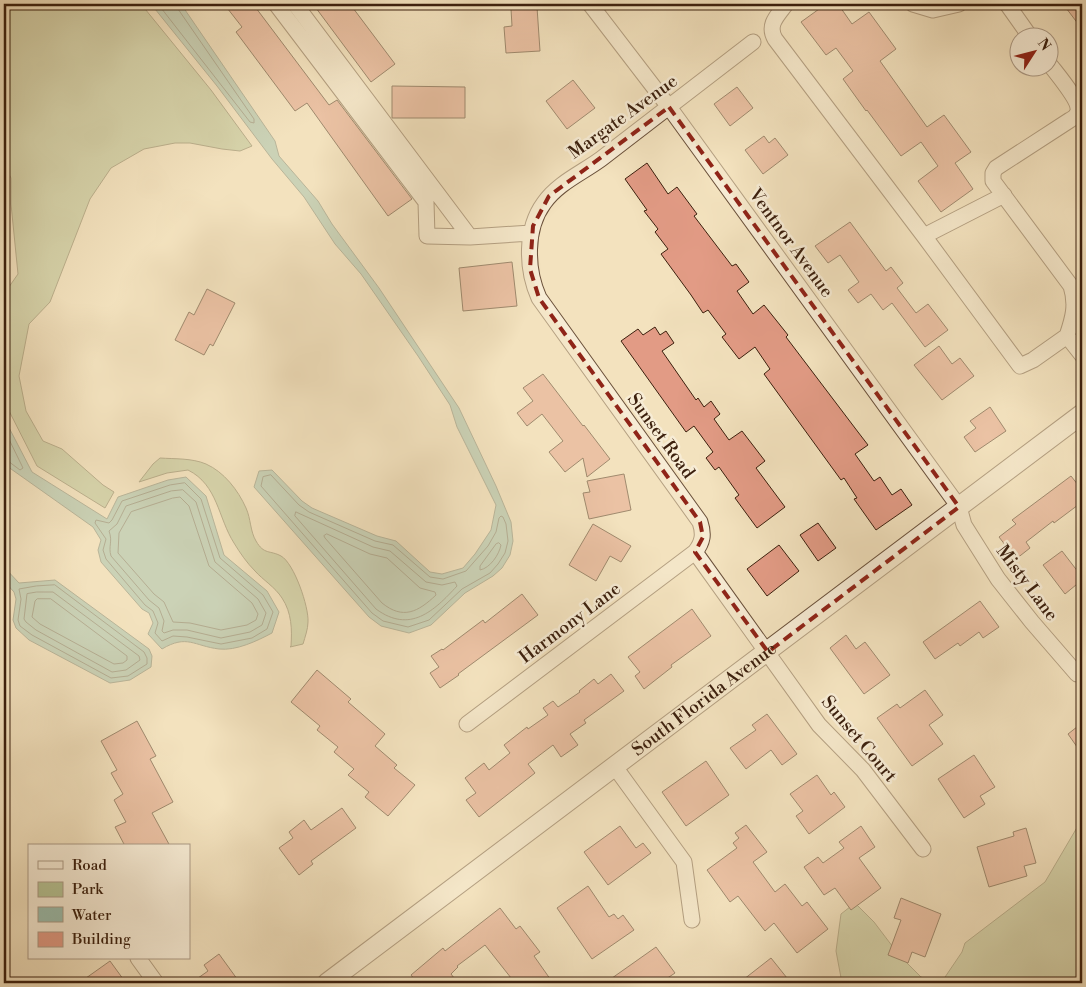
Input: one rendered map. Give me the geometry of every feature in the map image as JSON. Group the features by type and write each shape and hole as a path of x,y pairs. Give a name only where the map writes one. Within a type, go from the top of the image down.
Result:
{"street":[{"path":"276,4 426,202 427,236 470,237 531,234"},
{"path":"295,4 470,237"},
{"name":"Ventnor Avenue","path":"590,4 669,108 959,507"},
{"path":"786,4 771,28 775,39 1020,366 1033,360 1067,336 1075,310 1075,297 1071,286 993,181 993,173 996,168 1076,116 1078,112 1076,102 1058,76"},
{"path":"913,4 933,10 959,4"},
{"path":"1007,4 1024,28"},
{"name":"Margate Avenue","path":"531,234 539,211 558,187 592,165 669,108 753,42"},
{"path":"924,236 1004,195"},
{"name":"Sunset Road","path":"531,234 530,269 539,298 700,522 703,537 701,544 695,552"},
{"path":"1067,336 1082,355"},
{"name":"South Florida Avenue","path":"327,983 1082,414"},
{"name":"Misty Lane","path":"959,507 964,525 998,579 1077,674"},
{"path":"695,552 768,652"},
{"name":"Harmony Lane","path":"467,724 695,552"},
{"name":"Sunset Court","path":"768,652 820,725 863,770 923,850"},
{"path":"615,767 684,862 692,920"},
{"path":"139,960 156,983"}],"highlighted area":[{"path":"669,107 959,507 768,652 695,552 703,537 700,522 539,298 530,269 533,226 549,196"}],"green space":[{"path":"4,4 141,4 211,90 252,146 240,151 190,143 175,143 144,149 111,168 90,199 50,302 29,324 19,376 26,411 43,441 62,449 103,485 114,492 105,508 37,466 4,401 4,294 18,274 11,204 11,178 4,165"},
{"path":"160,458 189,460 206,464 213,467 235,488 246,508 256,541 265,550 277,554 286,560 296,576 308,615 308,627 303,644 290,647 291,622 282,598 249,565 241,554 229,533 212,493 198,476 188,470 167,473 139,482"},
{"path":"1082,819 1082,983 941,983 962,952 965,943 1045,882"},
{"path":"855,903 874,922 899,955 921,977 941,983 842,983 836,951 841,914"}],"water":[{"path":"151,4 181,4 275,141 279,156 318,201 459,408 496,486 511,522 513,541 510,555 502,568 493,576 465,593 431,625 409,633 381,626 369,617 254,487 259,471 272,470 302,501 312,508 377,536 396,541 430,572 442,574 463,568 475,554 491,530 496,505 457,427 450,405 418,356 361,274 335,244 304,197"},
{"path":"4,418 32,472 107,519 118,497 168,480 186,477 206,496 224,555 267,591 279,612 272,633 239,647 226,649 210,648 190,642 178,642 162,649 148,634 153,623 149,613 142,609 101,562 98,550 101,540 93,527 4,464"},
{"path":"4,567 19,583 55,580 149,649 152,656 151,667 130,680 110,683 29,640 16,628 13,620 16,599 14,592 4,581"}],"building":[{"path":"224,4 253,4 329,105 337,100 412,199 388,216 307,103 295,111 236,32 242,27"},
{"path":"313,4 350,4 395,64 371,82"},
{"path":"826,4 838,4 852,24 869,12 896,49 880,61 927,127 944,115 971,152 955,163 973,189 941,212 918,181 938,166 921,142 901,156 843,79 853,71 836,48 826,55 801,22"},
{"path":"1063,4 1082,4 1082,29"},
{"path":"537,7 540,51 506,53 504,27 512,26 511,9"},
{"path":"573,80 595,108 567,129 546,101"},
{"path":"392,86 465,87 465,118 392,118"},
{"path":"737,87 753,108 730,126 714,104"},
{"path":"764,136 769,143 775,138 788,155 763,174 745,150"},
{"path":"647,163 668,194 677,187 697,214 694,216 732,266 736,264 749,282 737,291 753,314 764,305 868,445 855,454 874,481 880,477 892,495 901,489 912,505 876,530 854,499 857,498 844,478 841,480 764,374 770,369 755,347 739,359 722,337 726,334 708,310 703,313 661,254 668,249 655,232 658,229 644,211 647,210 625,179"},
{"path":"850,222 886,271 891,267 903,283 897,288 916,313 928,304 948,330 925,347 892,303 883,310 871,294 858,303 848,290 859,282 840,255 828,263 815,246"},
{"path":"512,262 517,306 463,311 459,268"},
{"path":"207,289 235,303 213,346 210,344 204,355 175,340 189,312 194,315"},
{"path":"655,327 660,335 666,331 674,343 662,351 696,400 698,398 704,407 711,401 720,414 714,419 729,440 742,431 765,461 756,468 785,507 757,528 735,498 739,495 719,467 715,470 706,458 713,452 694,426 686,432 621,341 638,329 643,335"},
{"path":"939,346 952,364 960,358 974,376 942,400 914,365"},
{"path":"543,374 610,459 587,477 583,458 565,472 549,452 563,441 542,414 527,426 517,413 533,401 523,388"},
{"path":"990,407 1006,431 975,452 964,437 976,428 970,421"},
{"path":"624,474 631,510 589,519 583,493 590,492 587,481"},
{"path":"1071,476 1082,490 1082,502 1026,542 1030,548 1016,559 999,537 1016,524 1012,520"},
{"path":"818,523 836,548 818,561 800,535"},
{"path":"593,524 631,546 621,562 610,556 596,581 569,565"},
{"path":"779,545 799,571 767,596 747,569"},
{"path":"1062,551 1082,577 1082,580 1065,594 1043,565"},
{"path":"522,594 538,615 440,688 430,673 439,667 431,656 443,650 483,620 485,623"},
{"path":"980,601 999,627 983,638 979,632 960,646 958,643 935,659 923,642"},
{"path":"692,609 711,636 671,665 672,667 644,689 635,676 640,672 628,657"},
{"path":"846,635 856,649 865,642 890,675 864,694 830,648"},
{"path":"317,670 351,699 348,702 385,734 375,746 397,765 394,768 415,785 388,816 365,797 369,792 348,775 354,769 334,752 338,747 317,730 320,726 291,702"},
{"path":"611,674 624,691 584,720 586,723 570,734 578,745 561,757 553,745 528,764 535,773 479,817 466,800 476,793 465,778 484,763 489,770 510,753 504,745 527,727 528,729 548,715 543,708 553,701 558,707 580,692 594,679 598,684"},
{"path":"925,690 943,715 929,725 943,744 912,766 877,718 897,704 900,708"},
{"path":"767,714 797,754 782,765 771,750 746,769 730,748 756,730 752,725"},
{"path":"137,721 156,756 150,759 173,802 152,813 169,844 124,844 115,827 126,822 114,800 123,794 111,773 117,770 101,741"},
{"path":"1082,723 1082,754 1068,734"},
{"path":"974,755 995,787 980,796 985,804 964,818 938,779"},
{"path":"706,761 729,795 686,826 662,792"},
{"path":"817,775 831,795 834,792 845,807 809,834 796,816 803,811 790,794"},
{"path":"342,808 356,828 311,861 313,864 299,875 279,848 293,838 289,832 304,820 311,830"},
{"path":"746,825 767,852 753,862 775,892 785,884 802,906 807,902 828,929 797,953 774,923 765,931 738,896 730,902 707,870 737,848 733,843 739,838 735,833"},
{"path":"620,826 636,848 643,843 651,853 608,885 584,852"},
{"path":"861,826 875,847 859,858 881,888 851,910 835,888 824,895 804,867 818,857 823,863 844,848 839,842"},
{"path":"1026,828 1036,863 1024,866 1027,876 989,887 977,847 1014,836 1013,832"},
{"path":"588,886 609,917 614,914 618,919 623,915 634,930 592,959 557,908"},
{"path":"901,898 941,914 925,957 912,952 908,963 888,955 901,920 894,918"},
{"path":"500,908 516,929 520,926 540,952 534,956 553,983 515,983 485,945 457,966 451,974 458,983 417,983 411,975 443,948 445,951"},
{"path":"656,947 675,973 660,983 605,983"},
{"path":"219,954 240,983 191,983 208,971 204,965"},
{"path":"771,958 791,983 739,983"},
{"path":"110,961 126,983 79,983"}]}
